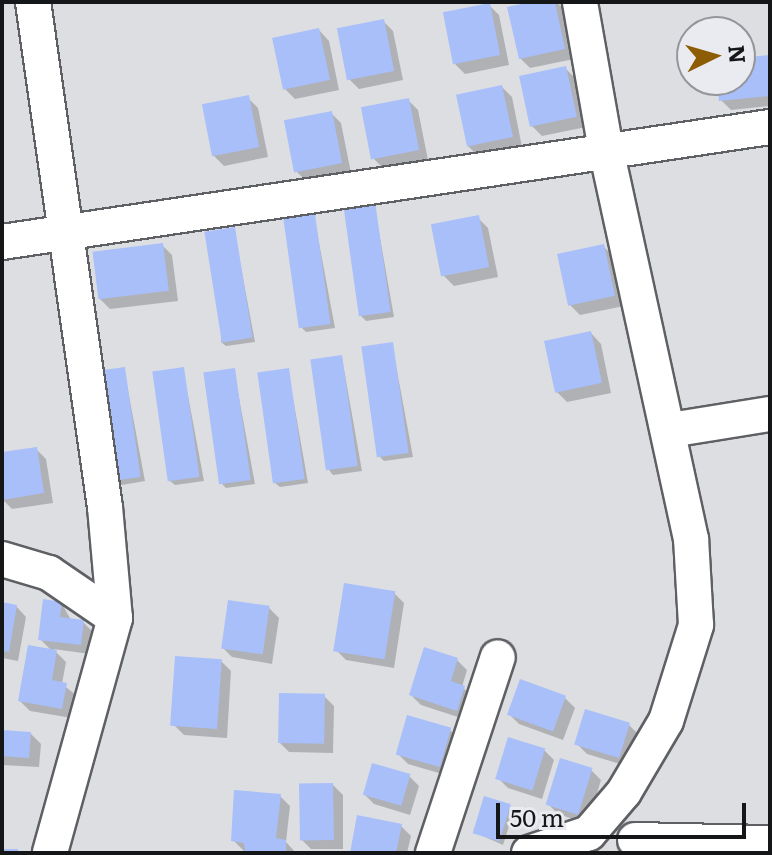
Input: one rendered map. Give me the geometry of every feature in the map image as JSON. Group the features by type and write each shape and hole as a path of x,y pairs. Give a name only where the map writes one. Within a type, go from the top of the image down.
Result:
{"street":[{"path":"33,2 68,232 115,618 50,853"},
{"path":"529,853 589,833 624,792 666,721 696,625 691,539 670,430 606,150 580,2"},
{"path":"2,242 770,127"},
{"path":"670,430 770,414"},
{"path":"2,559 49,573 115,618"},
{"path":"433,853 498,657"},
{"path":"624,792 636,846 770,843"}],"building":[{"path":"531,2 555,2 565,49 519,59 507,7"},
{"path":"490,3 500,55 453,64 443,12"},
{"path":"384,19 394,71 347,80 337,28"},
{"path":"319,28 330,80 283,90 272,38"},
{"path":"770,55 770,96 719,101 719,96 756,96 756,56"},
{"path":"566,66 577,117 530,127 519,76"},
{"path":"502,85 513,137 467,147 456,95"},
{"path":"249,95 259,147 212,156 202,104"},
{"path":"409,98 419,150 371,159 361,107"},
{"path":"332,111 342,163 294,172 284,120"},
{"path":"375,201 391,312 359,316 343,205"},
{"path":"315,214 330,324 299,328 283,218"},
{"path":"479,215 489,267 441,276 431,224"},
{"path":"235,227 253,338 222,342 204,232"},
{"path":"163,243 169,291 98,299 93,252"},
{"path":"604,244 615,296 568,306 557,254"},
{"path":"591,331 602,383 555,393 544,341"},
{"path":"393,342 409,453 377,457 361,346"},
{"path":"342,355 358,466 326,470 310,359"},
{"path":"125,367 140,477 110,481 94,371"},
{"path":"184,367 199,477 168,481 152,371"},
{"path":"235,368 251,480 219,484 203,372"},
{"path":"289,368 305,479 273,483 257,372"},
{"path":"37,447 44,493 2,500 2,452"},
{"path":"344,583 395,591 385,659 333,651"},
{"path":"43,599 62,602 60,617 84,620 81,645 38,640"},
{"path":"228,600 270,606 263,654 221,649"},
{"path":"2,602 17,605 9,652 2,651"},
{"path":"28,645 57,650 52,680 67,683 62,709 18,701"},
{"path":"424,647 458,658 451,681 465,686 457,711 409,695"},
{"path":"175,656 222,659 217,729 170,726"},
{"path":"520,679 566,696 553,731 507,715"},
{"path":"279,693 325,694 324,744 278,743"},
{"path":"585,709 630,723 619,758 574,744"},
{"path":"407,715 451,728 440,767 396,754"},
{"path":"2,730 31,732 29,758 2,756"},
{"path":"508,737 545,748 532,790 495,779"},
{"path":"560,758 593,768 578,815 546,805"},
{"path":"372,763 410,774 401,806 363,795"},
{"path":"333,783 334,840 300,841 299,784"},
{"path":"234,790 281,794 276,838 286,840 286,853 245,853 244,843 231,841"},
{"path":"484,796 511,804 499,841 473,833"},
{"path":"357,815 402,824 396,853 350,853"},
{"path":"2,849 18,849 18,853 2,853"}]}
